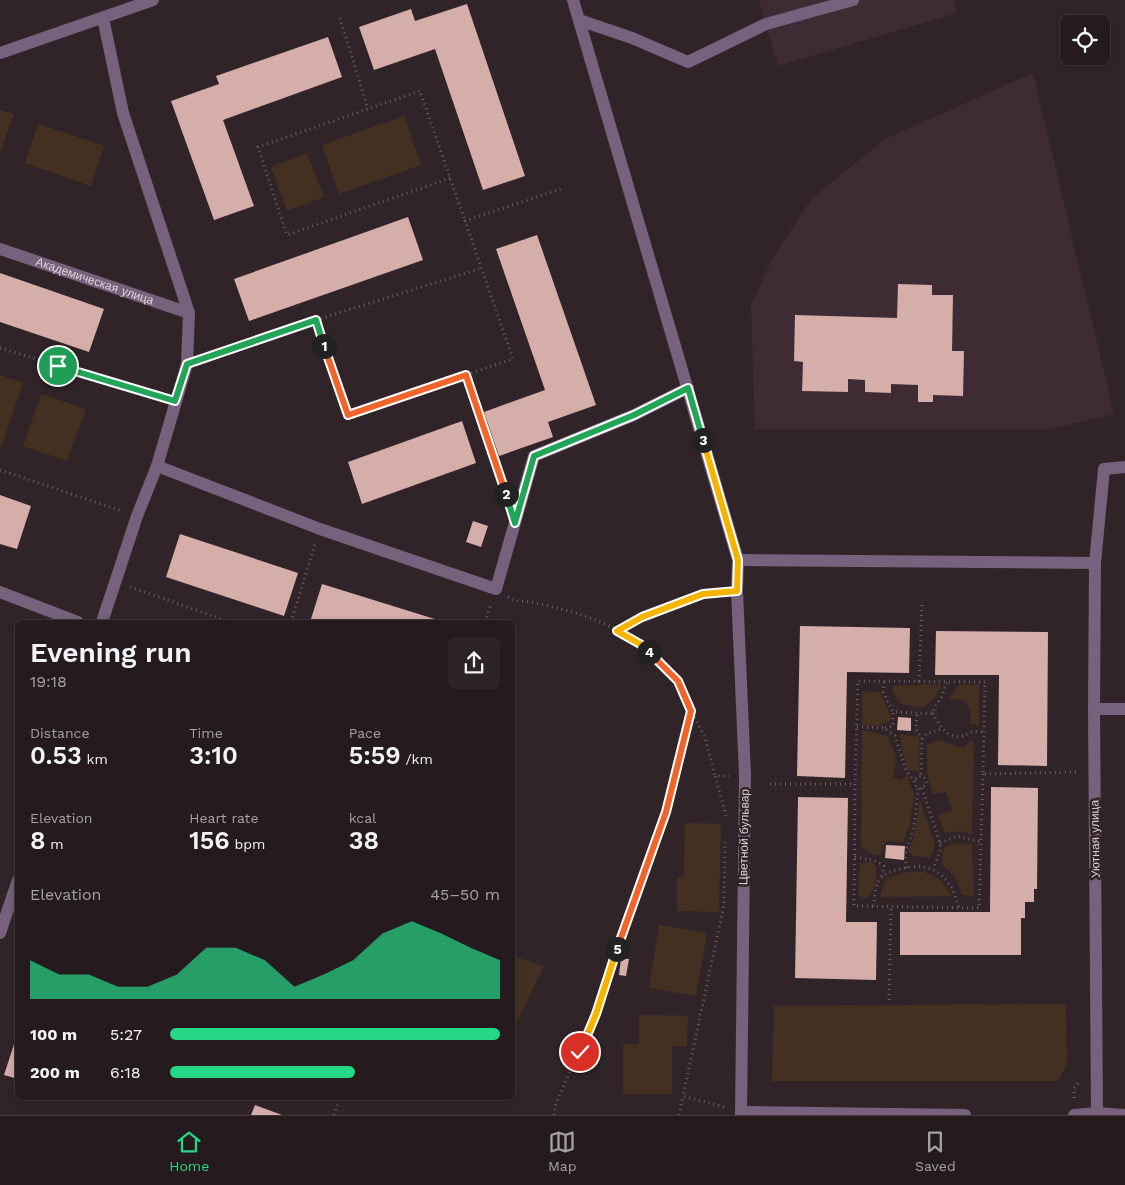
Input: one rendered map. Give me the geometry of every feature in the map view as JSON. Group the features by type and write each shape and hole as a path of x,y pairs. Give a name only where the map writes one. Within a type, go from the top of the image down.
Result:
{"street":[{"path":"0,53 153,0"},
{"name":"Цветной бульвар","path":"573,0 738,560 737,591 745,775 742,1114"},
{"path":"579,20 632,38 688,62 766,24 810,6 853,0"},
{"path":"103,18 123,112 189,313 187,364 157,466 137,516 103,620"},
{"name":"Академическая улица","path":"0,249 189,313"},
{"path":"157,466 320,529 496,589 534,456 634,415 688,388"},
{"name":"Уютная улица","path":"1098,1114 1094,563 1104,468 1125,467"},
{"path":"738,560 1094,563"},
{"path":"0,592 73,620"},
{"path":"1094,709 1125,709"},
{"path":"0,933 15,889"},
{"path":"742,1114 964,1115"},
{"path":"1074,1115 1123,1115"}],"path":[{"path":"340,18 368,109"},
{"path":"316,320 348,415 513,359 420,91 258,147 287,235 450,178"},
{"path":"465,222 562,188"},
{"path":"187,364 316,320 482,268"},
{"path":"0,348 175,401"},
{"path":"466,375 506,495"},
{"path":"0,470 137,516"},
{"path":"292,620 320,529"},
{"path":"115,582 224,620"},
{"path":"496,589 514,601 531,602 573,612 617,631 640,644 671,672 678,681 705,737 726,812 726,822"},
{"path":"617,631 642,617 703,594 737,591"},
{"path":"919,680 922,603"},
{"path":"948,680 933,713 941,729 960,737 971,731 985,732"},
{"path":"948,680 985,682 979,908 854,906 856,858 854,784 858,681 948,680"},
{"path":"857,727 884,728 894,726 893,712 883,692 884,682"},
{"path":"554,1115 556,1106 596,1014 666,812 691,711"},
{"path":"893,712 909,712 917,715 933,713"},
{"path":"917,715 916,729 922,739 921,776"},
{"path":"884,728 895,736 906,771 915,785 920,788 940,842 940,851 933,869"},
{"path":"922,739 926,734 941,729"},
{"path":"983,774 1084,772"},
{"path":"715,776 745,775"},
{"path":"914,781 918,776 921,776"},
{"path":"920,788 926,785 925,777 921,776"},
{"path":"770,784 854,784"},
{"path":"906,868 904,852 910,842 914,827 920,788"},
{"path":"940,842 958,836 981,842"},
{"path":"678,1115 724,905 725,840"},
{"path":"856,858 875,861 884,866 873,906"},
{"path":"882,877 906,868 933,869 945,878 956,898 959,908"},
{"path":"889,1000 891,907"},
{"path":"683,1096 742,1114"},
{"path":"334,1115 339,1100"}],"shaded area":[{"path":"759,0 953,0 957,13 778,66"},
{"path":"1033,73 1114,414 1050,429 755,429 751,305 772,259 812,198 885,139"},
{"path":"0,110 14,114 0,153"},
{"path":"404,116 421,165 339,194 322,145"},
{"path":"38,124 104,146 91,186 25,163"},
{"path":"307,153 324,197 287,211 271,167"},
{"path":"0,375 23,383 2,445 0,445"},
{"path":"41,394 86,409 67,461 23,446"},
{"path":"942,684 934,698 923,708 901,704 891,686"},
{"path":"979,684 979,725 971,724 967,704 961,700 949,699 958,685"},
{"path":"862,691 880,692 892,719 879,726 862,725"},
{"path":"862,730 888,736 896,757 893,778 901,780 907,775 914,794 910,825 903,842 886,841 880,855 873,855 861,846"},
{"path":"899,734 919,737 919,771 907,770"},
{"path":"938,740 963,748 970,741 974,743 972,835 962,831 945,833 938,815 952,810 946,792 933,794 927,773 927,745"},
{"path":"920,801 934,841 934,850 930,858 913,856 908,851 913,840"},
{"path":"685,823 721,824 719,912 677,911 677,878 684,875"},
{"path":"954,843 972,844 974,896 963,895 954,875 942,865 943,848"},
{"path":"871,862 876,866 877,876 871,892 865,899 858,896 860,863"},
{"path":"918,871 934,876 952,896 880,897 885,880 901,873"},
{"path":"659,925 707,933 696,996 649,988"},
{"path":"515,957 544,966 515,1026"},
{"path":"1066,1004 1067,1065 1058,1081 772,1081 774,1006"},
{"path":"639,1015 688,1016 687,1046 672,1046 672,1094 623,1094 623,1045 639,1044"}],"building":[{"path":"467,4 525,176 483,190 435,49 374,70 359,27 411,9 415,21"},
{"path":"328,37 342,77 223,120 254,206 214,220 171,101 219,84 216,76"},
{"path":"408,217 423,260 249,321 234,279"},
{"path":"537,235 596,405 548,422 553,437 499,456 484,412 545,390 496,249"},
{"path":"0,273 104,309 89,352 0,322"},
{"path":"898,284 932,285 932,295 953,295 952,351 964,351 963,396 933,395 933,402 918,402 918,385 891,384 891,393 865,392 865,380 848,379 848,392 802,391 803,362 794,361 795,315 897,318"},
{"path":"462,421 476,463 362,504 348,462"},
{"path":"0,495 31,506 17,549 0,544"},
{"path":"473,521 488,526 481,547 466,542"},
{"path":"180,534 298,573 284,616 166,577"},
{"path":"322,584 438,620 311,620"},
{"path":"800,626 910,628 909,673 847,672 845,778 797,776"},
{"path":"936,631 1048,632 1047,766 998,765 999,675 935,675"},
{"path":"898,717 911,718 911,731 897,730"},
{"path":"991,787 1038,788 1037,889 1034,889 1034,902 1025,902 1025,918 1021,918 1021,955 900,955 900,912 990,912"},
{"path":"798,797 848,798 846,922 877,922 876,980 795,978"},
{"path":"886,845 905,846 904,860 885,858"},
{"path":"621,958 629,959 626,976 619,975"},
{"path":"15,1041 15,1078 4,1075"},
{"path":"255,1105 282,1115 251,1115"}],"route":[{"path":"58,366 175,401 187,364 316,320 348,415 466,375 515,523 534,456 634,415 688,388 738,560 737,591 703,594 642,617 617,631 640,644 671,672 678,681 691,711 666,812 596,1014 580,1052"}]}
